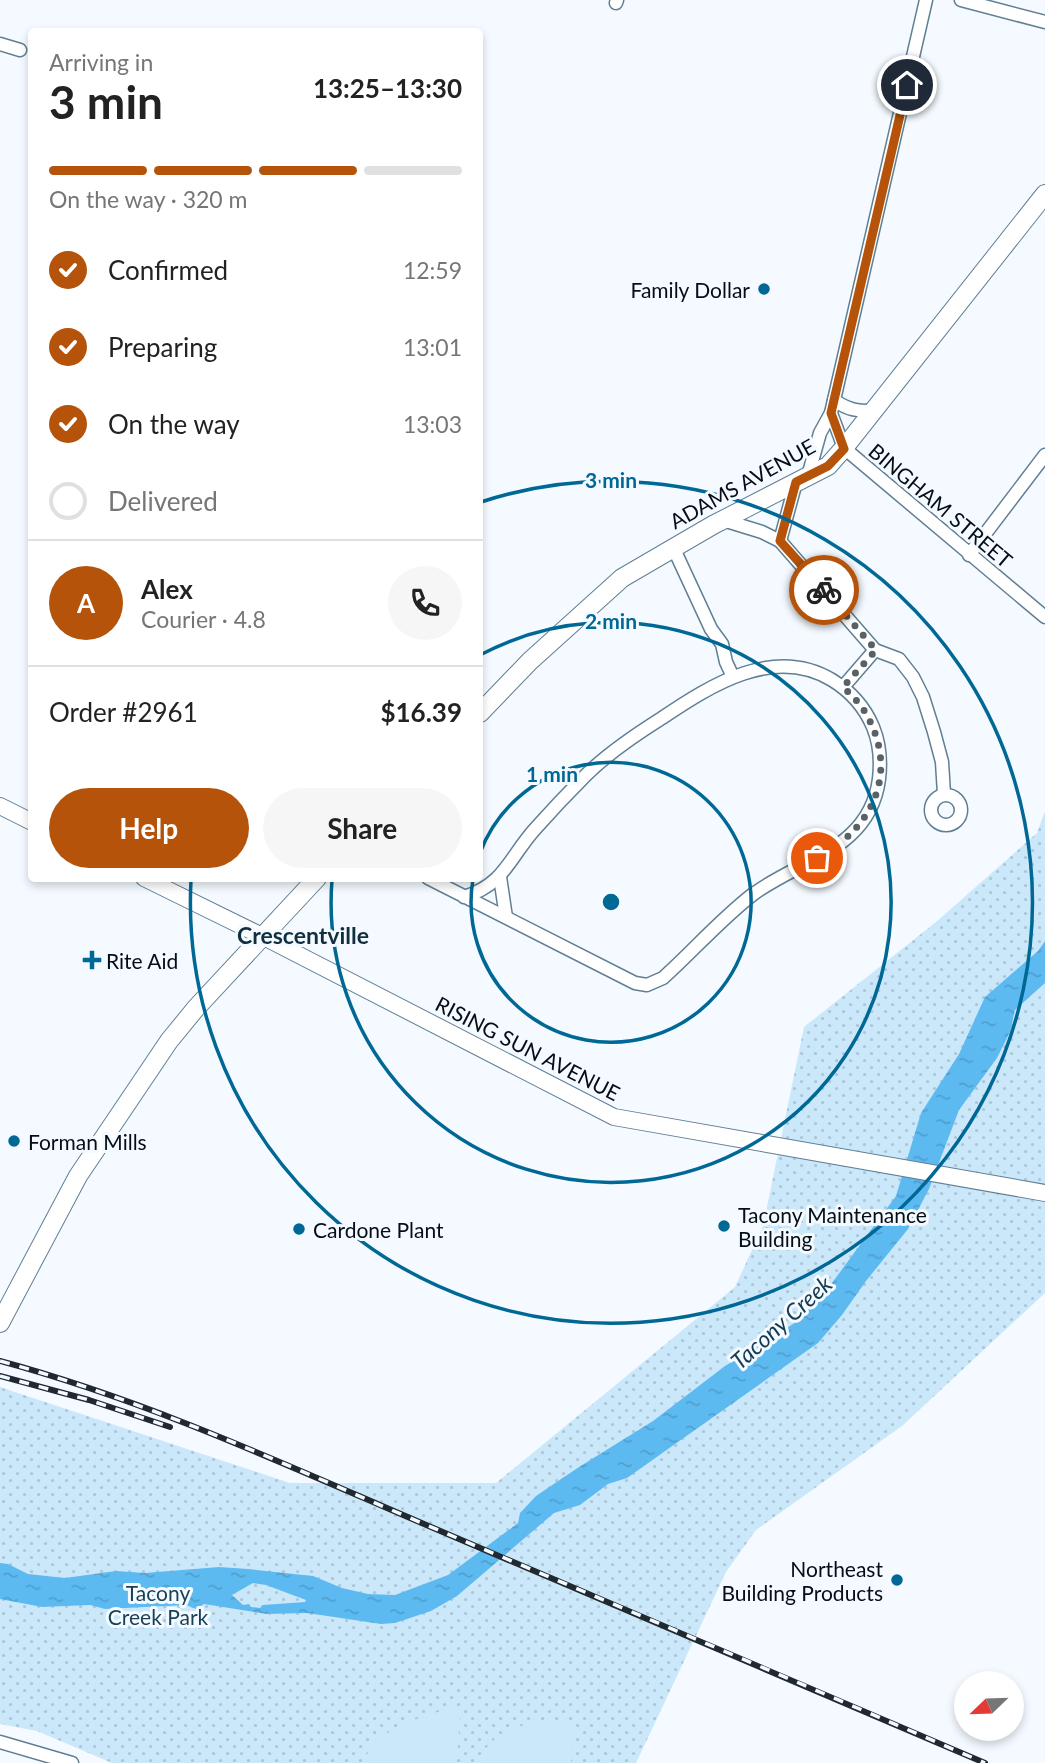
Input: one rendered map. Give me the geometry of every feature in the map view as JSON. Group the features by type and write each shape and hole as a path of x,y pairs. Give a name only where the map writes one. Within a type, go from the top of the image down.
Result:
{"highway":[{"name":"ADAMS AVENUE","path":"483,710 530,661 622,578 673,547 828,466 1045,194"},
{"path":"0,1323 78,1176 185,1020 313,882"}],"main road":[{"path":"0,807 28,820"},
{"name":"RISING SUN AVENUE","path":"152,882 614,1117 1045,1193"}],"street":[{"path":"780,541 820,433 833,407 926,0"},
{"path":"961,0 1045,22"},
{"path":"0,44 20,50"},
{"path":"833,407 873,411"},
{"path":"833,407 844,449"},
{"name":"BINGHAM STREET","path":"844,449 1045,617"},
{"path":"969,555 1045,455"},
{"path":"723,520 762,532 780,541 876,650 899,659 913,677 923,697 942,762 944,794"},
{"path":"673,547 711,629 722,644 733,677"},
{"path":"843,687 876,650"},
{"path":"436,882 464,897 506,917 635,983 647,985 663,978 752,895 845,841 863,823 878,789 880,751 874,729 864,709 843,687 823,675 794,666 761,668 733,677 688,700 621,745 588,773 533,831 500,877 480,891 464,897"},
{"path":"500,877 506,917"},
{"path":"0,1742 72,1763"}],"green space":[{"name":"Tacony Creek Park","path":"1045,811 1045,1293 902,1426 756,1530 726,1572 636,1763 112,1763 37,1731 0,1724 0,1387 290,1483 496,1483 735,1287 763,1226 804,1027 936,922 1037,833"},
{"path":"445,1710 460,1710 457,1763 362,1763 369,1751 387,1734 408,1722"},
{"path":"535,1722 573,1722 571,1763 476,1763 500,1735"}],"water":[{"path":"1045,941 1045,983 1015,1010 1010,1032 997,1058 959,1110 929,1189 908,1229 818,1343 627,1478 608,1484 580,1505 554,1513 457,1596 431,1611 395,1623 381,1624 307,1613 267,1614 204,1604 196,1609 186,1605 105,1609 90,1605 42,1607 0,1599 0,1563 28,1574 65,1578 116,1571 145,1573 219,1567 248,1569 313,1576 342,1588 368,1594 395,1595 448,1575 518,1523 520,1513 536,1496 653,1421 725,1366 793,1324 811,1307 829,1287 896,1196 921,1113 959,1054 985,997 1038,951","holes":["253,1583 306,1600 263,1605 260,1608 243,1605 232,1595"]}],"railway":[{"path":"0,1361 109,1395 215,1435 985,1763"},
{"path":"0,1376 89,1400 170,1427"}],"way so far":[{"path":"817,858 845,841 863,823 873,805 880,769 880,751 874,729 864,709 843,687 876,650 824,590"}],"place":[{"name":"Family Dollar","path":"764,289"},
{"name":"Rite Aid","path":"92,960"},
{"name":"Forman Mills","path":"14,1141"},
{"name":"Tacony Maintenance Building","path":"724,1226"},
{"name":"Cardone Plant","path":"299,1229"},
{"name":"Northeast Building Products","path":"897,1580"}],"district":[{"name":"Crescentville","path":"303,935"}],"route":[{"path":"824,590 780,541 796,482 828,466 844,449 831,413 907,85"}],"water label":[{"name":"Tacony Creek","path":"781,1322"}]}
